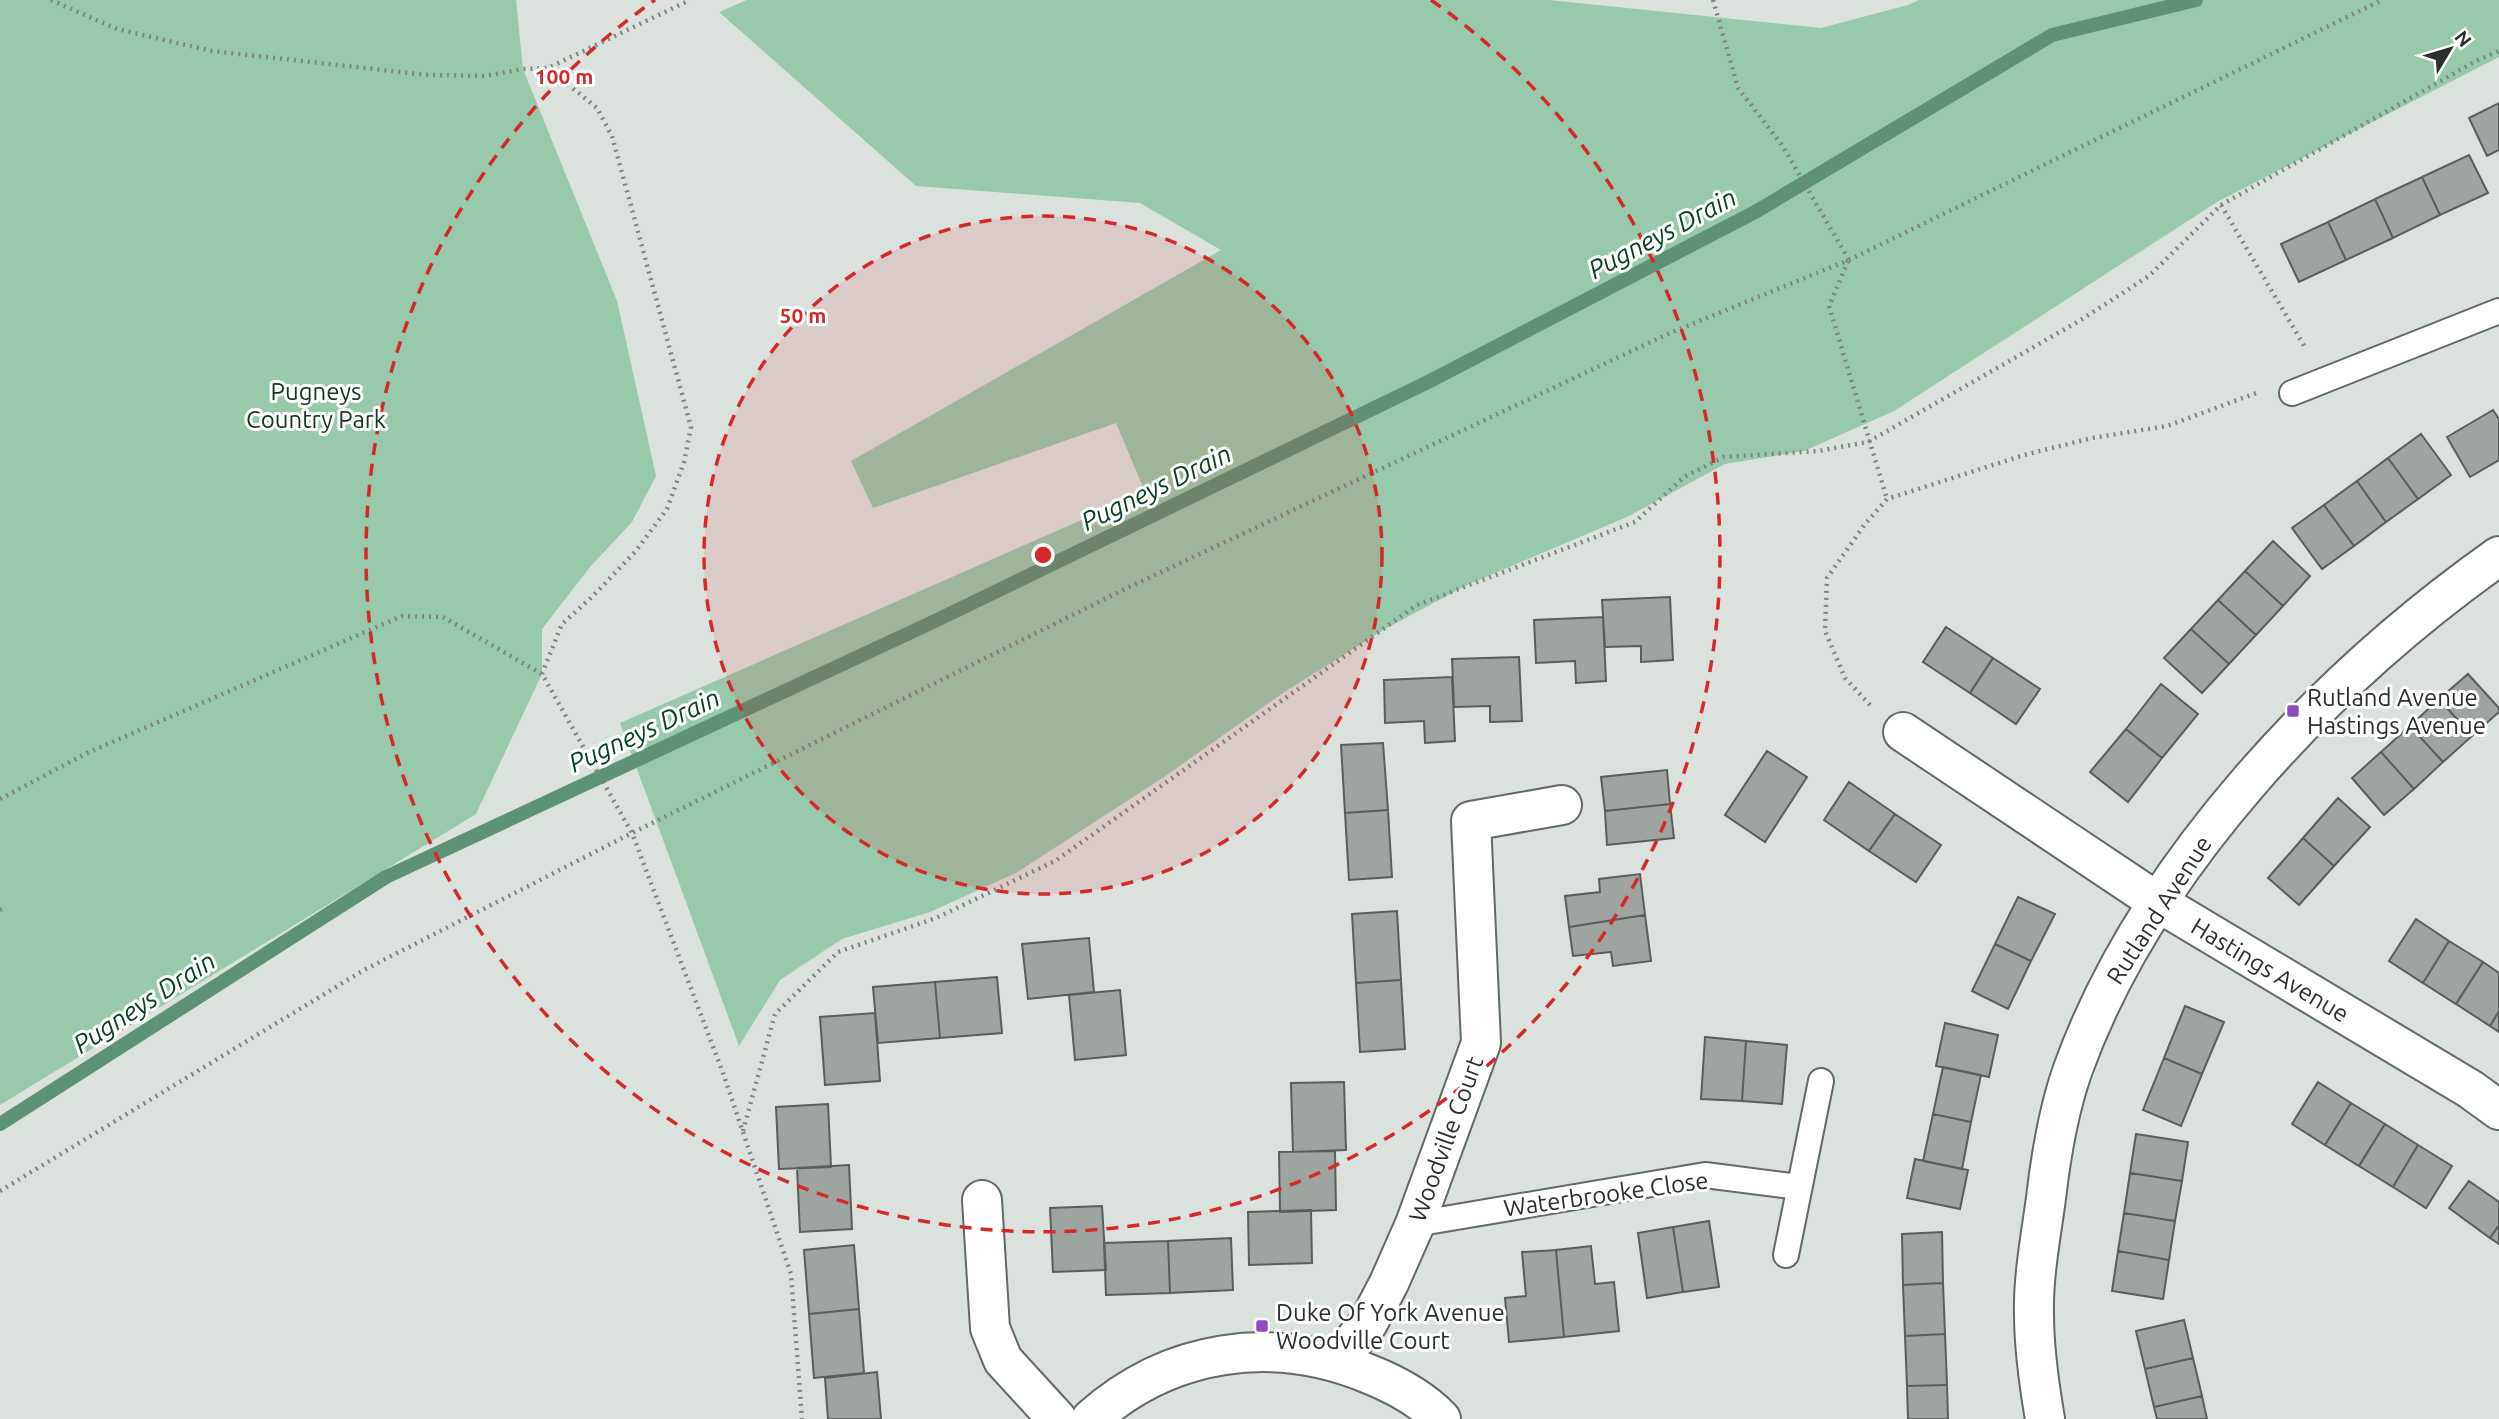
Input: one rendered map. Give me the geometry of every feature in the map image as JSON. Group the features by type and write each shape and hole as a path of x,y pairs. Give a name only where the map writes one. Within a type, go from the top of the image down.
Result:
{"street":[{"name":"Rutland Avenue","path":"2045,1419 2037,1374 2034,1312 2052,1149 2072,1071 2099,1005 2129,947 2180,871 2233,801 2302,727 2365,665 2428,611 2499,556"},
{"name":"Hastings Avenue","path":"1903,732 2159,903 2470,1089 2499,1110"},
{"name":"Woodville Court","path":"1338,1361 1368,1322 1384,1293 1415,1224 1481,1043 1471,821 1562,805"},
{"path":"982,1200 990,1328 1003,1360 1057,1419"},
{"path":"1091,1419 1111,1401 1153,1376 1197,1360 1258,1351 1303,1354 1338,1361 1392,1384 1441,1419"}],"lane":[{"path":"2292,393 2499,311"},
{"path":"1786,1255 1821,1081"},
{"name":"Waterbrooke Close","path":"1415,1224 1705,1175 1798,1188"}],"path":[{"path":"51,0 117,29 212,51 428,75 485,76 523,69 548,68 690,0"},
{"path":"1713,0 1738,88 1782,145 1849,260"},
{"path":"0,1192 364,970 632,833 1148,579 1671,333 1849,260 2382,0"},
{"path":"743,1131 775,1014 838,952 936,918 1055,860 1417,605 1635,522 1684,477 1724,457 1818,451 1868,442 2078,321 2148,276 2221,205 2476,61 2499,51"},
{"path":"542,674 562,624 635,552 667,509 684,462 691,427 612,136 597,108 548,68"},
{"path":"2221,205 2324,380"},
{"path":"1849,260 1829,306 1887,499"},
{"path":"1903,732 1877,712 1845,678 1825,631 1826,578 1865,524 1887,499 2024,455 2092,438 2167,426 2267,388 2292,393"},
{"path":"0,799 87,753 402,616 443,617 542,674 632,833 743,1131 791,1274 802,1419"},
{"path":"0,910 6,907"}],"green space":[{"name":"Pugneys Country Park","path":"0,0 516,0 523,69 617,301 656,476 632,522 590,567 542,629 542,674 476,814 0,1105"},
{"path":"747,0 1549,0 1821,28 1919,0 2499,0 2499,57 2217,202 1894,411 1804,451 1725,464 1627,517 1469,584 1385,629 1286,691 1164,777 1016,873 930,912 842,939 780,980 739,1046 620,723 1145,492 1116,423 873,508 851,461 1221,250 1140,203 916,186 719,12"}],"building":[{"path":"2499,103 2499,150 2487,156 2469,118"},
{"path":"2469,155 2488,193 2440,215 2422,177"},
{"path":"2422,177 2440,215 2393,238 2375,199"},
{"path":"2375,199 2393,238 2346,260 2328,222"},
{"path":"2328,222 2346,260 2299,282 2281,244"},
{"path":"2493,410 2499,419 2499,460 2470,477 2447,437"},
{"path":"2421,434 2451,475 2418,499 2388,458"},
{"path":"2388,458 2418,499 2386,522 2357,481"},
{"path":"2357,481 2386,522 2354,546 2324,505"},
{"path":"2324,505 2354,546 2322,569 2292,528"},
{"path":"2273,541 2310,576 2283,606 2245,571"},
{"path":"2245,571 2283,606 2256,635 2218,600"},
{"path":"1670,597 1673,660 1641,662 1641,646 1605,647 1602,600"},
{"path":"2218,600 2256,635 2229,664 2191,629"},
{"path":"1603,617 1606,681 1576,683 1575,661 1536,663 1534,620"},
{"path":"1946,627 1993,658 1970,693 1923,662"},
{"path":"2191,629 2229,664 2202,693 2164,658"},
{"path":"1519,657 1522,721 1490,722 1490,706 1454,707 1452,659"},
{"path":"1993,658 2040,689 2016,724 1970,693"},
{"path":"2468,674 2499,708 2499,712 2472,736 2439,699"},
{"path":"1452,677 1455,741 1425,743 1424,721 1385,723 1384,680"},
{"path":"2161,684 2198,714 2162,758 2126,729"},
{"path":"2439,699 2472,736 2443,762 2410,726"},
{"path":"2410,726 2443,762 2414,789 2381,752"},
{"path":"2126,729 2162,758 2128,802 2090,772"},
{"path":"1383,743 1388,810 1345,813 1341,745"},
{"path":"1767,751 1807,777 1765,842 1725,815"},
{"path":"2381,752 2414,789 2384,815 2352,778"},
{"path":"1667,770 1670,804 1605,811 1601,777"},
{"path":"1849,782 1895,814 1869,851 1824,820"},
{"path":"2338,798 2370,827 2334,866 2303,838"},
{"path":"1670,804 1674,838 1607,845 1605,811"},
{"path":"1388,810 1392,877 1349,880 1345,813"},
{"path":"1895,814 1941,845 1916,882 1869,851"},
{"path":"2303,838 2334,866 2299,905 2268,878"},
{"path":"1640,874 1645,915 1569,927 1565,896 1600,892 1599,879"},
{"path":"2018,897 2055,914 2031,961 1995,944"},
{"path":"1397,911 1401,980 1356,983 1352,914"},
{"path":"1645,915 1651,961 1613,966 1611,952 1573,956 1569,927"},
{"path":"2416,919 2449,941 2423,983 2389,961"},
{"path":"1089,938 1094,992 1028,999 1022,944"},
{"path":"2449,941 2483,962 2456,1004 2423,983"},
{"path":"1995,944 2031,961 2008,1009 1972,991"},
{"path":"2483,962 2499,973 2499,1011 2490,1026 2456,1004"},
{"path":"997,977 1002,1033 940,1038 935,982"},
{"path":"1401,980 1405,1049 1360,1052 1356,983"},
{"path":"935,982 940,1038 878,1043 873,987"},
{"path":"1120,990 1126,1055 1075,1060 1069,995"},
{"path":"2185,1006 2224,1022 2202,1074 2164,1058"},
{"path":"2499,1011 2499,1032 2490,1026"},
{"path":"875,1013 880,1081 825,1085 820,1017"},
{"path":"1945,1023 1998,1035 1989,1077 1936,1066"},
{"path":"1705,1037 1746,1041 1742,1101 1701,1099"},
{"path":"1746,1041 1787,1045 1782,1104 1742,1101"},
{"path":"2164,1058 2202,1074 2181,1126 2143,1110"},
{"path":"1943,1067 1981,1075 1971,1122 1933,1114"},
{"path":"1344,1082 1346,1150 1293,1152 1291,1083"},
{"path":"2318,1082 2351,1103 2325,1145 2292,1124"},
{"path":"2351,1103 2385,1124 2359,1166 2325,1145"},
{"path":"828,1104 831,1167 779,1169 776,1107"},
{"path":"1933,1114 1971,1122 1962,1169 1923,1161"},
{"path":"2385,1124 2418,1145 2393,1187 2359,1166"},
{"path":"2136,1134 2188,1142 2182,1181 2130,1173"},
{"path":"2418,1145 2452,1166 2426,1208 2393,1187"},
{"path":"1335,1151 1336,1210 1280,1212 1279,1152"},
{"path":"1915,1159 1968,1170 1960,1209 1907,1198"},
{"path":"849,1165 852,1229 800,1232 797,1168"},
{"path":"2130,1173 2182,1181 2175,1221 2124,1213"},
{"path":"2469,1181 2499,1202 2499,1225 2490,1238 2449,1208"},
{"path":"1102,1206 1106,1270 1053,1272 1050,1208"},
{"path":"1311,1210 1312,1263 1249,1265 1248,1212"},
{"path":"2124,1213 2175,1221 2169,1260 2118,1251"},
{"path":"1709,1221 1719,1287 1683,1292 1673,1227"},
{"path":"2499,1225 2499,1244 2490,1238"},
{"path":"1673,1227 1683,1292 1647,1298 1638,1233"},
{"path":"1942,1232 1943,1283 1903,1285 1902,1234"},
{"path":"1231,1238 1233,1290 1170,1293 1168,1241"},
{"path":"1168,1241 1170,1293 1106,1295 1104,1243"},
{"path":"854,1245 859,1309 809,1314 804,1250"},
{"path":"1591,1246 1595,1284 1614,1282 1619,1331 1564,1337 1556,1250"},
{"path":"1556,1250 1564,1337 1509,1342 1505,1298 1526,1296 1522,1252"},
{"path":"2118,1251 2169,1260 2163,1299 2112,1291"},
{"path":"1943,1283 1945,1334 1905,1336 1903,1285"},
{"path":"859,1309 864,1373 814,1378 809,1314"},
{"path":"2184,1320 2193,1358 2145,1369 2136,1331"},
{"path":"1945,1334 1947,1385 1907,1386 1905,1336"},
{"path":"2193,1358 2202,1396 2154,1407 2145,1369"},
{"path":"877,1372 881,1419 828,1419 825,1378"},
{"path":"1947,1385 1948,1419 1908,1419 1907,1386"},
{"path":"2202,1396 2207,1419 2157,1419 2154,1407"}],"waterway":[{"name":"Pugneys Drain","path":"0,1124 386,877 935,621 1428,382 1757,211 2052,35 2196,0"}],"place":[{"name":"Rutland Avenue Hastings Avenue","path":"2293,711"},
{"name":"Duke Of York Avenue Woodville Court","path":"1262,1326"}]}
